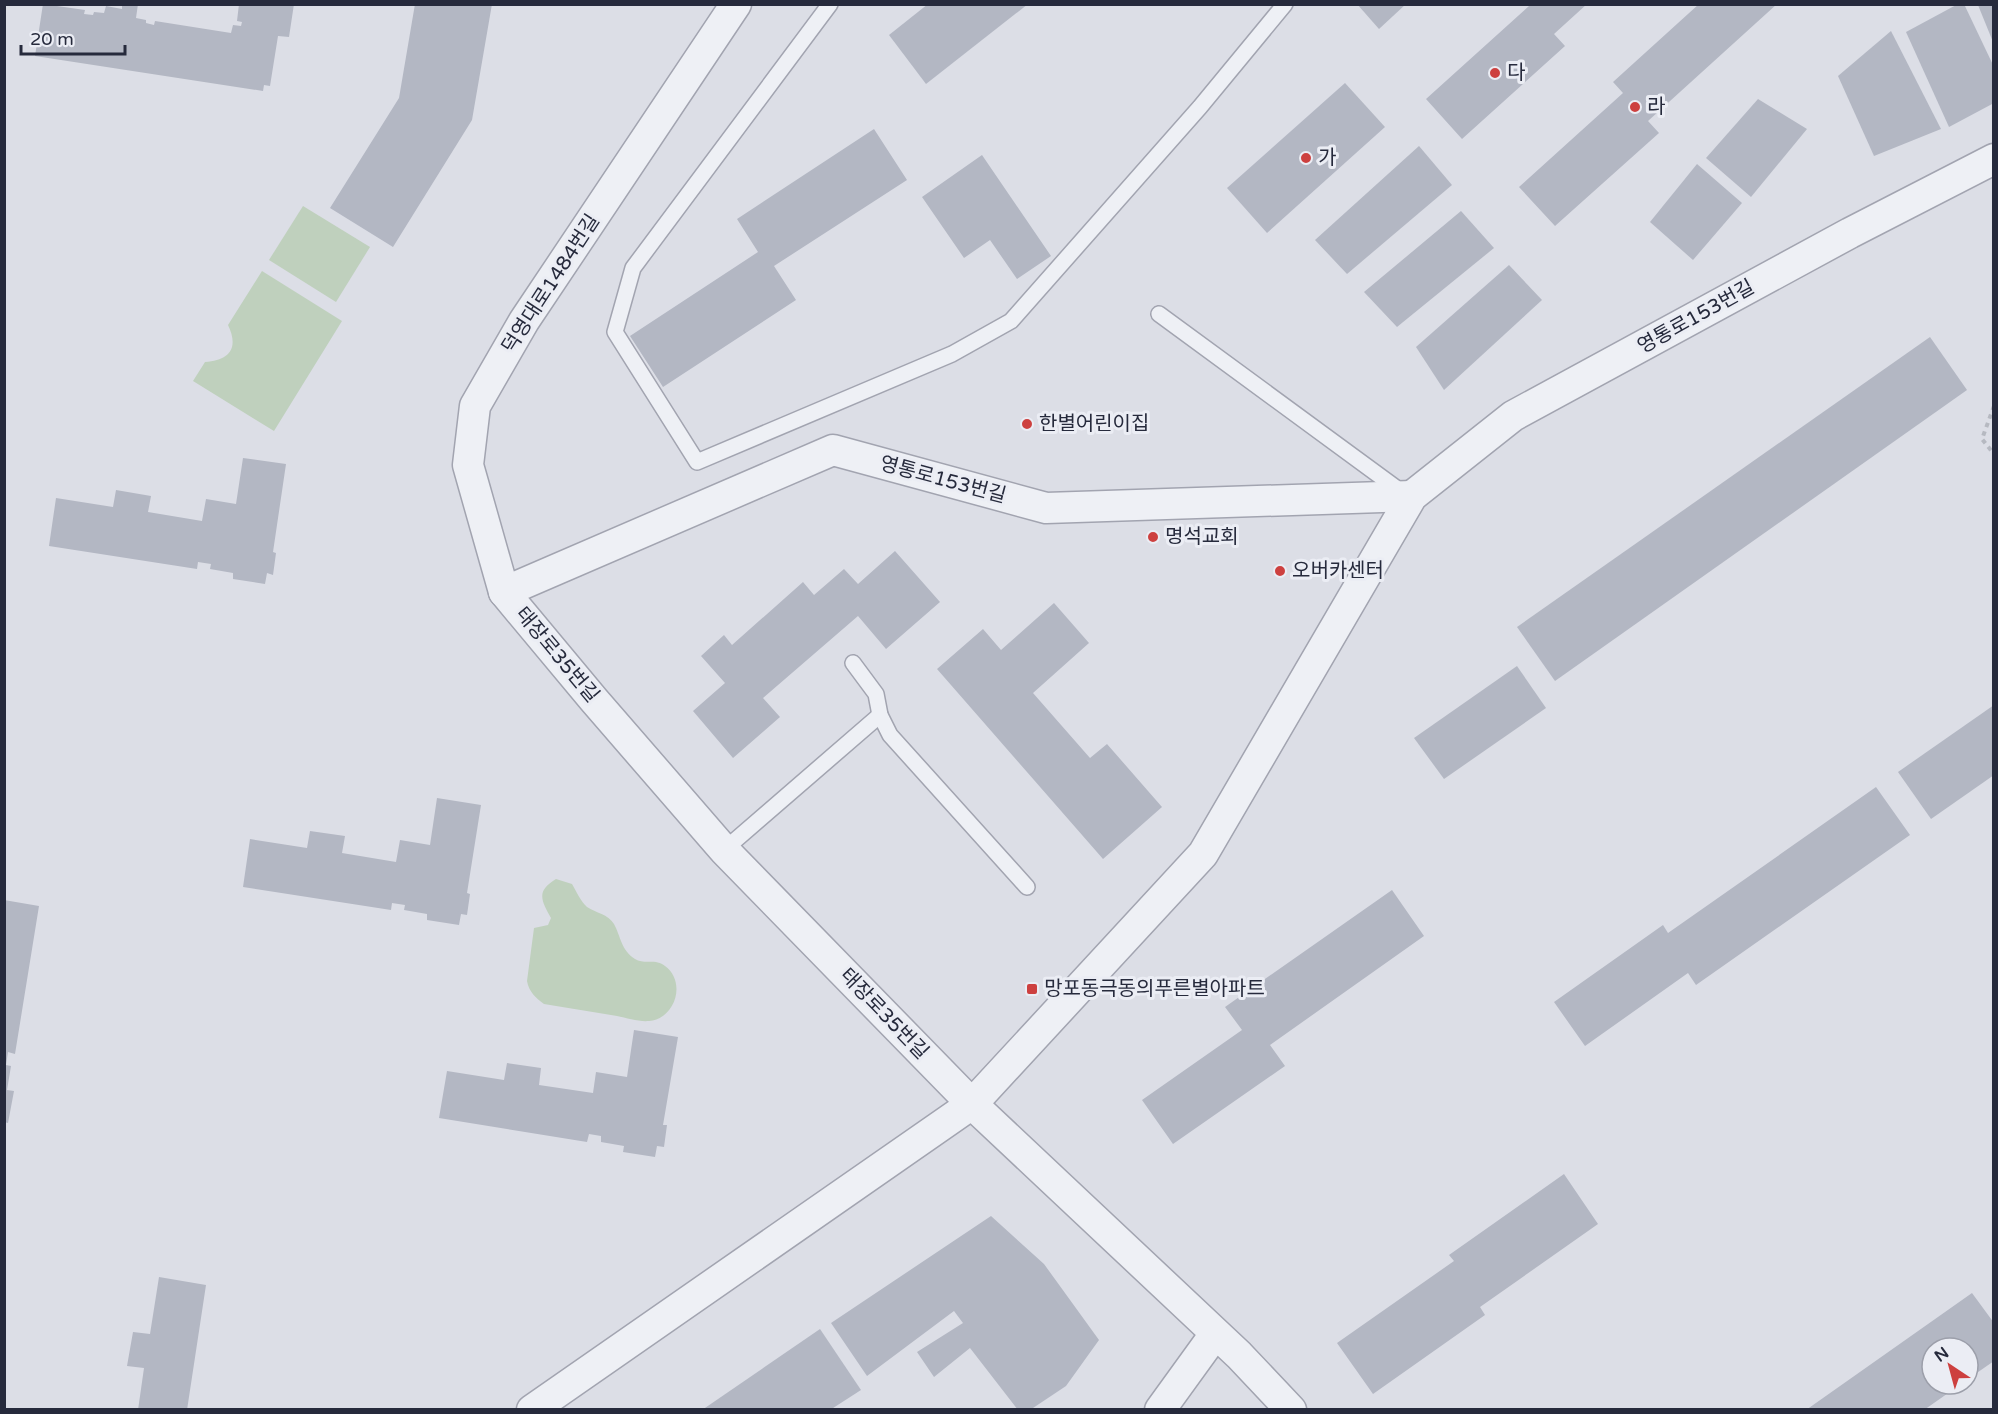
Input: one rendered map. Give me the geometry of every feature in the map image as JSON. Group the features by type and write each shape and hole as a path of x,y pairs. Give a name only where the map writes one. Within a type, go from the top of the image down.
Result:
{"street":[{"name":"덕영대로1484번길","path":"504,592 468,465 475,406 524,321 736,4"},
{"name":"영통로153번길","path":"532,1410 972,1104 1203,854 1410,496 1513,416 1850,233 1994,159"},
{"name":"영통로153번길","path":"504,592 833,450 1046,508 1410,496"},
{"name":"태장로35번길","path":"504,592 724,850 972,1104 1239,1355 1291,1410"},
{"path":"1160,1410 1215,1334"}],"lane":[{"path":"831,4 633,268 615,332 697,462 952,354 1011,321 1200,107 1285,4"},
{"path":"1159,314 1410,496"},
{"path":"853,663 876,694 880,715 890,735 1027,887"},
{"path":"724,850 880,715"}],"path":[{"path":"1994,406 1982,439 1994,454"}],"green space":[{"path":"303,206 370,247 336,302 269,260"},
{"path":"262,271 342,321 274,431 193,381 205,362 221,359 230,351 233,340 228,325"},
{"path":"556,879 572,884 587,907 605,916 614,924 630,955 642,962 661,964 672,973 675,981 675,999 666,1014 649,1021 637,1020 544,1004 533,994 527,981 534,928 548,925 551,918 542,896 545,888"}],"building":[{"path":"43,4 85,10 84,14 93,15 94,12 104,13 106,6 122,9 122,4 138,4 136,18 146,20 146,23 154,25 155,21 231,33 233,25 241,26 242,22 237,21 239,4 294,4 289,37 278,36 270,86 264,85 263,91 35,56"},
{"path":"415,4 492,4 472,120 393,247 330,208 399,98"},
{"path":"928,4 1028,4 926,84 889,35"},
{"path":"1357,4 1406,4 1379,29"},
{"name":"다","path":"1528,4 1587,4 1554,34 1565,46 1462,139 1426,99 1529,6"},
{"name":"라","path":"1699,4 1777,4 1648,121 1659,133 1555,226 1519,187 1623,93 1613,82"},
{"path":"1958,4 1964,4 1994,67 1994,103 1949,127 1906,32"},
{"path":"1993,4 1993,42 1978,5"},
{"path":"1891,31 1941,129 1874,156 1838,76"},
{"name":"가","path":"1345,83 1385,127 1267,233 1227,188"},
{"path":"1758,99 1807,129 1751,197 1706,158"},
{"path":"874,129 907,180 774,266 796,300 663,387 630,336 758,252 737,219"},
{"path":"1419,146 1452,185 1347,274 1315,240"},
{"path":"982,155 1051,256 1017,279 990,240 964,258 922,197"},
{"path":"1697,164 1742,203 1693,260 1650,222"},
{"path":"1461,211 1494,248 1397,327 1364,292"},
{"path":"1509,265 1542,300 1444,390 1416,347"},
{"path":"1930,337 1967,390 1555,681 1517,627"},
{"path":"243,458 286,464 273,552 276,553 273,575 267,573 265,584 233,579 233,573 210,569 211,564 198,562 197,569 49,546 56,498 113,507 116,490 151,496 148,512 202,521 206,499 236,504"},
{"path":"895,551 940,602 886,649 858,616 763,698 780,717 733,758 693,711 725,683 701,656 724,635 732,645 803,582 814,595 844,569 858,584"},
{"path":"1054,603 1089,643 1033,693 1090,758 1107,744 1162,807 1103,859 937,669 983,629 1001,650"},
{"path":"1517,666 1546,708 1444,779 1414,738"},
{"path":"1994,705 1994,775 1931,819 1898,772"},
{"path":"1876,787 1910,835 1696,985 1688,973 1585,1046 1554,1002 1663,925 1668,933"},
{"path":"437,798 481,805 467,893 470,894 467,915 461,914 459,925 427,920 427,914 404,910 405,905 392,903 391,910 243,887 250,839 307,848 310,831 345,836 342,853 396,862 400,840 430,845"},
{"path":"1392,890 1424,936 1270,1045 1285,1066 1173,1144 1142,1100 1242,1030 1225,1007"},
{"path":"4,900 39,906 15,1054 8,1052 6,1065 11,1066 7,1090 14,1091 8,1123 4,1122"},
{"path":"634,1030 678,1037 663,1125 667,1125 664,1147 657,1146 655,1157 623,1152 624,1146 601,1142 601,1136 589,1134 587,1142 439,1118 447,1071 504,1080 507,1063 541,1068 539,1085 593,1093 596,1072 627,1077"},
{"path":"1564,1174 1598,1224 1480,1307 1485,1315 1373,1394 1337,1343 1454,1261 1449,1255"},
{"path":"991,1216 1044,1264 1099,1340 1066,1386 1030,1410 1018,1410 970,1348 934,1377 917,1352 963,1323 954,1311 867,1376 831,1323"},
{"path":"159,1277 206,1285 187,1410 138,1410 144,1368 127,1366 133,1332 150,1334"},
{"path":"1972,1293 1994,1323 1994,1361 1980,1371 1980,1336 1920,1336 1920,1396 1944,1396 1924,1410 1806,1410"},
{"path":"820,1329 861,1390 830,1410 702,1410"}],"place":[{"name":"다","path":"1495,73"},
{"name":"라","path":"1635,107"},
{"name":"가","path":"1306,158"},
{"name":"한별어린이집","path":"1027,424"},
{"name":"명석교회","path":"1153,537"},
{"name":"오버카센터","path":"1280,571"},
{"name":"망포동극동의푸른별아파트","path":"1032,989"}]}
